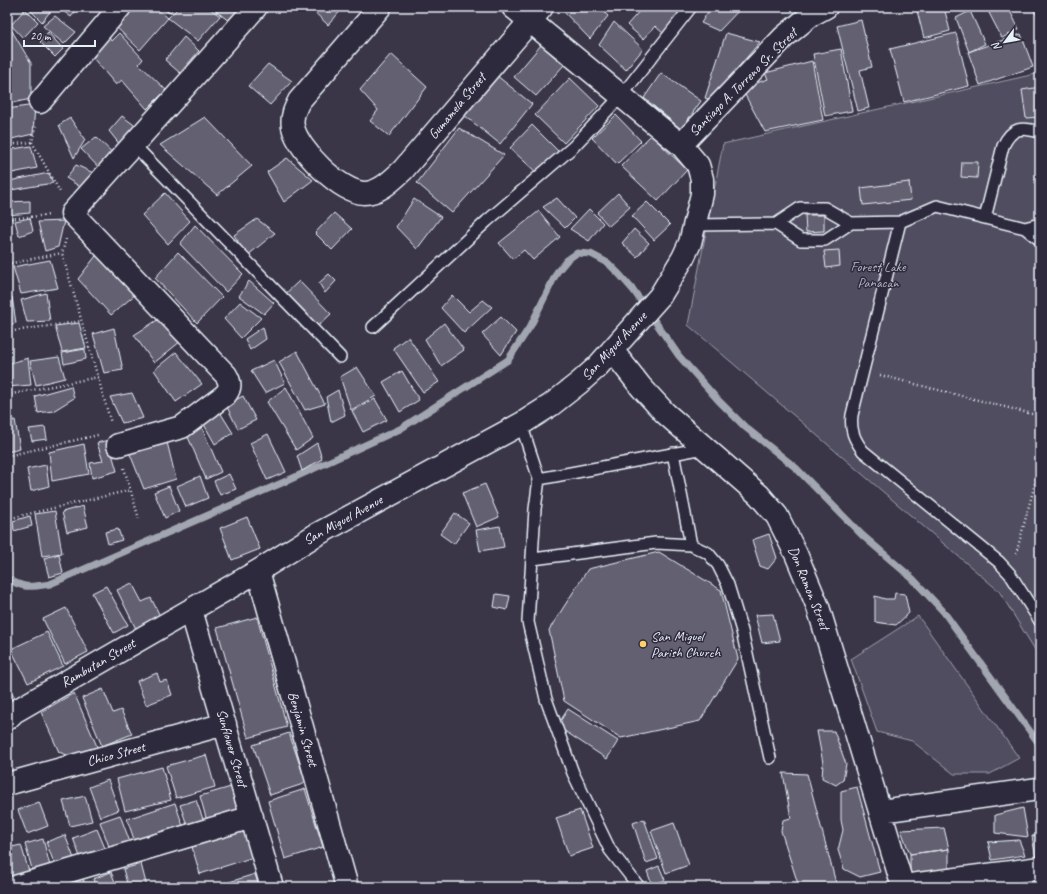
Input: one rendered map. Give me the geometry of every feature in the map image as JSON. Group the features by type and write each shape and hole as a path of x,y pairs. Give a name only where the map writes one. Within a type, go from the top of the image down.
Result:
{"street":[{"path":"40,102 120,7"},
{"path":"116,438 182,427 225,395 229,390 230,382 226,375 72,214 256,7"},
{"name":"Gumamela Street","path":"380,7 299,101 293,113 293,126 297,141 311,158 334,178 350,188 364,193 376,190 389,183 403,170 536,14"},
{"name":"San Miguel Avenue","path":"191,610 258,571 287,552 359,511 444,467 552,405 580,382 639,320 660,296 683,258 695,226 702,194 702,179 698,165 681,145 622,95 536,14 513,7"},
{"name":"Santiago A. Torreno Sr. Street","path":"681,145 784,37 811,15 826,7"},
{"name":"Don Ramon Street","path":"612,350 653,400 704,448 759,495 776,516 796,554 823,621 903,887"},
{"name":"Benjamin Street","path":"258,571 347,887"},
{"name":"Rambutan Street","path":"7,719 14,712 191,610"},
{"name":"Sunflower Street","path":"191,610 272,887"},
{"name":"Chico Street","path":"7,784 225,724"},
{"path":"881,811 1038,789"},
{"path":"15,887 252,817"},
{"path":"903,887 1040,868"}],"lane":[{"path":"373,327 492,217 559,161 622,95 691,7"},
{"path":"985,218 1003,146 1007,137 1012,132 1021,129 1040,132"},
{"path":"134,146 340,357"},
{"path":"695,226 776,224 800,208 824,208 851,223 900,222 937,206 1025,228 1040,240"},
{"path":"900,222 850,426 856,443 863,451 995,558 1010,574 1040,621"},
{"path":"776,224 801,240 825,240 851,223"},
{"path":"1025,228 1040,224"},
{"path":"521,424 539,479 528,622 546,699 573,773 610,850 639,887"},
{"path":"539,479 704,448"},
{"path":"674,453 691,545"},
{"path":"533,559 656,543 691,545 708,553 718,565 728,585 742,631 770,758"}],"path":[{"path":"40,102 32,142 72,214 62,253 139,519"},
{"path":"7,145 32,142"},
{"path":"7,219 72,214"},
{"path":"7,264 62,253"},
{"path":"7,332 82,321"},
{"path":"863,370 1040,416"},
{"path":"7,395 98,377"},
{"path":"7,456 116,438"},
{"path":"1010,574 1040,465"},
{"path":"7,519 131,490"}],"green space":[{"name":"Forest Lake Panacan","path":"1040,73 1040,658 999,591 688,325 723,144"},
{"path":"918,616 1019,758 990,774 954,774 912,741 877,732 851,659"}],"building":[{"path":"27,7 49,7 52,9 42,22"},
{"path":"58,7 79,7 71,17"},
{"path":"128,7 155,7 168,18 140,50 113,24"},
{"path":"161,7 175,7 169,13"},
{"path":"179,7 208,7 220,16 198,41 168,18"},
{"path":"211,7 245,7 230,22"},
{"path":"309,7 344,7 328,25"},
{"path":"566,7 599,7 608,16 590,39 563,11"},
{"path":"643,7 676,7 682,13 664,34 655,26 643,39 627,25"},
{"path":"711,7 742,7 719,31 701,23"},
{"path":"916,7 944,7 950,31 924,38"},
{"path":"986,7 1008,7 1019,29 1002,38"},
{"path":"1032,7 1040,7 1040,16 1038,17"},
{"path":"25,9 38,22 23,38 11,25"},
{"path":"970,11 985,44 969,52 956,18"},
{"path":"55,16 76,32 64,44 43,26"},
{"path":"861,20 872,67 860,70 869,108 858,111 837,26"},
{"path":"614,22 643,49 626,70 599,45"},
{"path":"12,31 31,63 31,99 7,104 7,33"},
{"path":"48,32 63,49 55,57 40,42"},
{"path":"119,33 143,59 139,64 166,90 147,109 122,80 116,85 93,58 108,35 111,41"},
{"path":"726,33 760,42 710,100 705,98"},
{"path":"956,33 969,86 904,102 890,49"},
{"path":"1021,34 1033,67 980,85 968,52"},
{"path":"184,37 199,51 180,73 165,60"},
{"path":"541,45 564,65 536,96 514,77"},
{"path":"841,49 852,111 825,116 813,54"},
{"path":"391,54 427,87 389,136 370,121 378,110 360,90"},
{"path":"812,61 823,120 765,132 744,93 754,84 768,79 765,73"},
{"path":"268,64 292,81 270,105 248,86"},
{"path":"661,73 701,101 681,129 644,98"},
{"path":"496,75 532,104 500,144 464,115"},
{"path":"570,78 599,106 564,143 535,115"},
{"path":"1040,87 1040,117 1026,118 1022,90"},
{"path":"35,105 33,134 7,140 7,109"},
{"path":"616,115 641,141 617,164 592,138"},
{"path":"122,116 141,130 124,150 109,131"},
{"path":"205,117 252,166 217,195 160,145"},
{"path":"70,118 85,140 74,158 59,125"},
{"path":"532,125 559,152 538,174 510,148"},
{"path":"459,128 504,155 452,213 417,183"},
{"path":"651,135 687,170 658,201 621,166"},
{"path":"96,137 119,159 105,174 81,149"},
{"path":"31,146 37,168 7,174 7,150"},
{"path":"287,158 313,180 284,202 267,172"},
{"path":"962,162 978,162 977,178 961,177"},
{"path":"76,165 102,177 90,193 66,178"},
{"path":"49,173 53,183 11,190 9,181"},
{"path":"7,174 11,196 7,197"},
{"path":"909,182 911,200 863,205 861,188"},
{"path":"165,193 190,221 168,244 142,215"},
{"path":"618,193 630,207 609,226 597,213"},
{"path":"557,198 575,218 565,228 543,207"},
{"path":"414,199 441,217 417,249 396,227"},
{"path":"30,201 30,213 7,215 7,202"},
{"path":"647,202 670,225 654,240 632,216"},
{"path":"589,209 603,223 589,241 570,229"},
{"path":"539,211 560,237 533,260 524,250 513,259 499,243"},
{"path":"334,213 352,229 332,250 315,233"},
{"path":"805,215 824,215 824,231 806,232"},
{"path":"30,218 33,231 19,236 15,221"},
{"path":"257,219 275,233 247,256 234,235"},
{"path":"64,221 58,247 45,251 38,222"},
{"path":"195,225 243,274 226,292 180,244"},
{"path":"634,229 649,243 637,257 622,243"},
{"path":"839,250 840,266 826,268 824,251"},
{"path":"99,252 137,293 111,315 78,279"},
{"path":"178,252 222,297 197,323 155,278"},
{"path":"50,260 58,288 21,294 13,267"},
{"path":"329,274 336,281 325,293 319,283"},
{"path":"249,281 274,303 264,314 239,296"},
{"path":"299,281 331,314 316,328 284,295"},
{"path":"46,293 50,321 27,322 21,300"},
{"path":"452,295 469,312 483,300 492,307 464,333 441,308"},
{"path":"12,297 16,323 7,326 7,298"},
{"path":"240,302 261,318 241,338 224,319"},
{"path":"501,317 516,332 501,355 482,334"},
{"path":"159,319 181,341 154,363 134,335"},
{"path":"79,323 86,348 62,352 55,326"},
{"path":"444,323 464,350 441,366 425,339"},
{"path":"263,327 266,339 250,350 245,339"},
{"path":"114,328 123,370 104,373 93,334"},
{"path":"408,337 439,382 423,392 393,348"},
{"path":"85,349 86,359 64,364 62,353"},
{"path":"297,351 325,404 305,410 279,362"},
{"path":"176,352 202,384 176,402 154,370"},
{"path":"59,357 65,378 36,385 30,361"},
{"path":"28,358 31,385 7,387 7,364"},
{"path":"274,360 285,383 265,393 251,371"},
{"path":"357,367 376,396 351,410 340,377"},
{"path":"402,371 419,400 400,412 383,382"},
{"path":"71,386 74,398 53,411 38,413 35,396"},
{"path":"286,387 313,438 296,450 267,402"},
{"path":"338,390 345,415 331,422 326,397"},
{"path":"132,393 143,418 122,423 110,397"},
{"path":"243,396 256,420 238,429 226,405"},
{"path":"7,399 9,399 12,420 7,421"},
{"path":"375,399 387,420 363,432 352,411"},
{"path":"218,409 233,433 215,444 201,419"},
{"path":"15,420 20,449 7,452 7,422"},
{"path":"200,423 221,472 206,479 185,430"},
{"path":"45,427 47,439 32,441 29,429"},
{"path":"268,434 286,472 267,480 250,443"},
{"path":"166,438 176,479 144,489 128,449"},
{"path":"108,440 117,471 92,478 90,463 103,461 97,443"},
{"path":"317,443 322,459 302,471 297,456"},
{"path":"84,444 89,474 52,481 49,452"},
{"path":"46,465 49,486 31,491 27,469"},
{"path":"229,474 236,489 220,495 214,481"},
{"path":"200,476 208,498 186,507 177,486"},
{"path":"485,484 499,517 476,527 462,493"},
{"path":"169,486 179,511 165,518 154,492"},
{"path":"83,506 88,527 67,532 62,512"},
{"path":"55,511 62,553 42,556 35,514"},
{"path":"455,513 469,523 454,544 440,534"},
{"path":"30,516 32,526 14,531 13,521"},
{"path":"247,517 260,549 232,560 220,528"},
{"path":"500,526 504,547 480,551 476,530"},
{"path":"118,529 122,540 108,544 105,532"},
{"path":"769,534 777,558 768,569 760,566 752,540"},
{"name":"San Miguel Parish Church","path":"659,552 721,590 738,659 700,721 621,738 564,701 549,630 588,569"},
{"path":"59,554 63,573 49,577 44,558"},
{"path":"132,583 142,602 151,598 161,618 136,629 117,590"},
{"path":"106,586 128,625 114,633 92,593"},
{"path":"895,593 905,594 909,613 896,625 875,622 875,596 885,599 894,599"},
{"path":"496,594 510,596 507,610 494,607"},
{"path":"66,608 88,652 65,664 43,619"},
{"path":"773,614 780,641 762,643 755,615"},
{"path":"257,617 287,727 248,738 217,628"},
{"path":"47,632 63,666 28,683 11,649"},
{"path":"157,673 160,682 167,680 172,695 146,705 137,681"},
{"path":"103,689 113,713 121,710 132,734 102,746 82,698"},
{"path":"74,693 99,751 77,759 59,752 41,712"},
{"path":"13,694 20,705 7,713 7,697"},
{"path":"568,709 618,741 607,759 557,726"},
{"path":"817,731 834,731 846,764 843,780 836,785 822,778 823,763"},
{"path":"289,733 306,783 270,795 253,745"},
{"path":"206,755 215,787 176,798 166,766"},
{"path":"162,767 171,800 125,811 117,779"},
{"path":"783,773 807,774 837,887 799,887 781,831 783,820 791,818"},
{"path":"108,780 119,810 100,817 89,787"},
{"path":"231,787 239,817 208,825 200,796"},
{"path":"857,787 880,872 860,877 844,869 838,850 843,830 841,820 841,791"},
{"path":"305,789 323,847 285,859 268,801"},
{"path":"85,796 92,821 70,826 63,801"},
{"path":"196,800 203,819 187,825 180,805"},
{"path":"39,802 48,826 27,834 18,810"},
{"path":"175,803 184,829 136,845 127,819"},
{"path":"1023,808 1028,837 995,833 995,815"},
{"path":"580,810 593,848 569,856 556,818"},
{"path":"120,815 131,845 111,852 100,822"},
{"path":"644,819 658,859 646,863 633,823"},
{"path":"674,823 689,865 666,873 651,831"},
{"path":"944,828 949,849 910,854 901,830"},
{"path":"97,829 107,853 82,862 73,838"},
{"path":"246,830 254,857 200,874 192,847"},
{"path":"65,835 75,861 56,868 46,842"},
{"path":"1040,835 1040,859 1036,859 1032,836"},
{"path":"43,839 51,870 34,876 25,844"},
{"path":"1019,840 1025,855 992,860 988,842"},
{"path":"21,845 30,875 7,882 7,848"},
{"path":"949,849 949,870 910,877 910,854"},
{"path":"141,864 147,887 128,887 123,869"},
{"path":"659,866 665,880 652,885 647,871"},
{"path":"111,872 117,887 96,887 93,879"},
{"path":"255,874 259,887 227,887 226,883"},
{"path":"1040,878 1040,887 1021,887 1019,880"},
{"path":"83,879 86,887 62,887"}],"waterway":[{"path":"7,578 23,586 50,584 291,479 400,429 508,360 531,325 557,272 567,260 577,253 591,254 608,263 634,291 679,356 718,400 745,427 796,468 862,535 913,579 943,611 1040,745"}],"place":[{"name":"San Miguel Parish Church","path":"643,644"}]}
